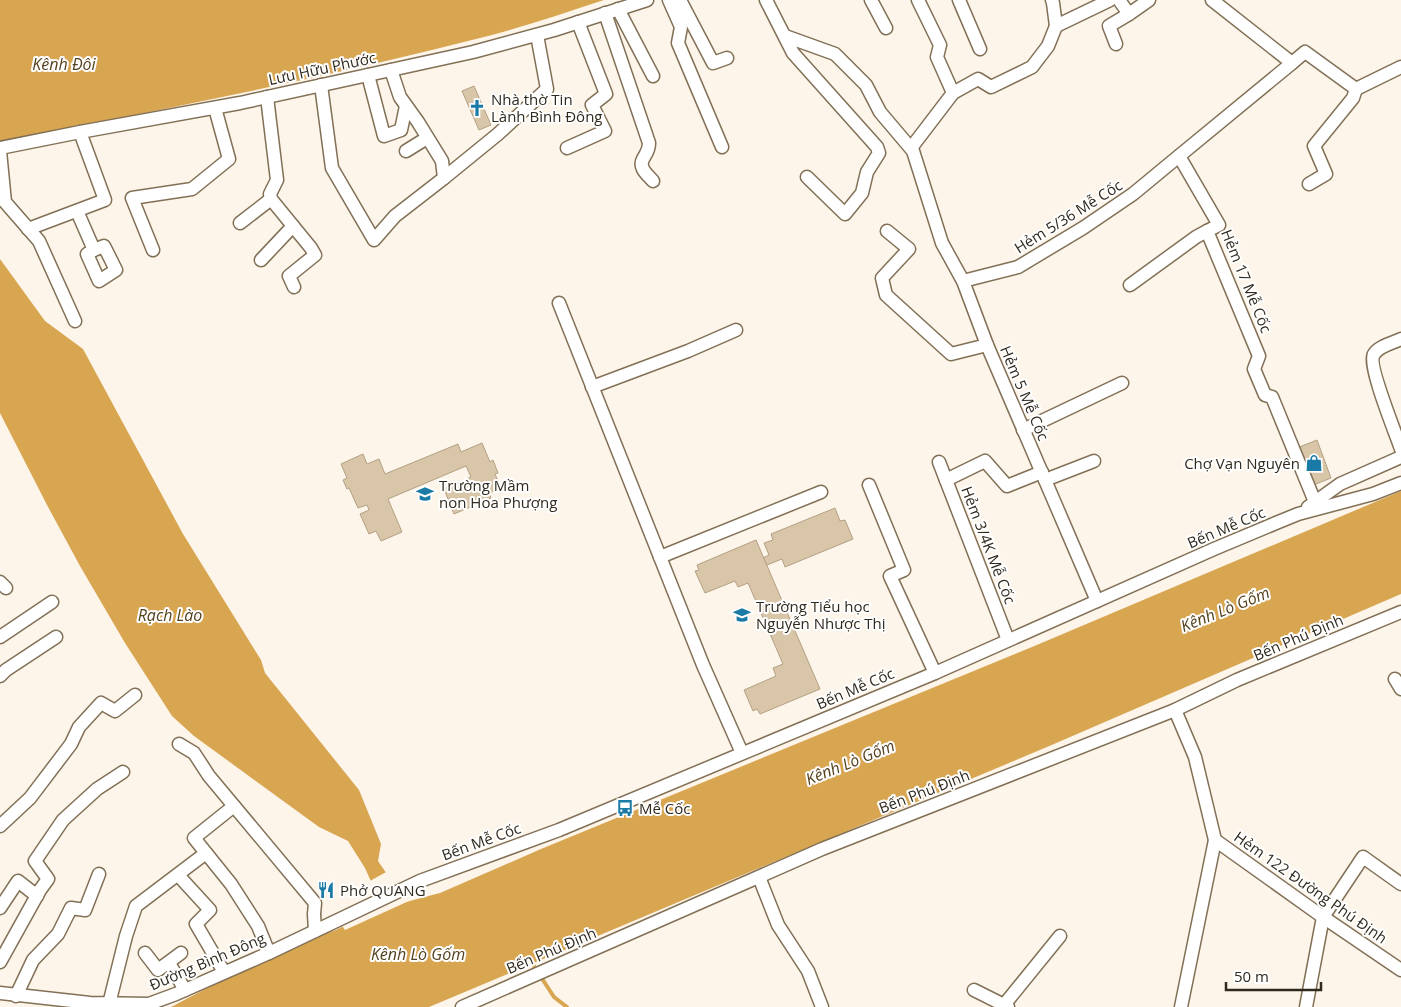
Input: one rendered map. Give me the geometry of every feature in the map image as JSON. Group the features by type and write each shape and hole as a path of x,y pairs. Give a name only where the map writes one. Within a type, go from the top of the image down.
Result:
{"street":[{"name":"Lưu Hữu Phước","path":"0,150 80,132 215,108 472,52 537,35 647,0"},
{"path":"669,0 680,27 678,43 722,147"},
{"path":"680,0 713,63 727,58"},
{"path":"766,0 793,53 877,147 879,153 867,172 862,193 845,214 807,177"},
{"path":"871,0 886,28"},
{"path":"918,0 940,45 937,57 953,93"},
{"path":"959,0 980,49"},
{"path":"910,148 953,93 978,79 991,87 1032,66 1048,46 1056,26 1052,0"},
{"path":"1056,26 1110,0"},
{"path":"1119,0 1129,14"},
{"path":"1116,44 1109,26 1149,0"},
{"path":"1212,0 1292,63"},
{"path":"618,9 653,76"},
{"path":"605,13 649,143 649,150 641,165 653,181"},
{"path":"567,148 605,131 592,105 606,94 578,22"},
{"path":"321,85 332,168 374,240 395,216 444,178 547,89 537,35"},
{"name":"Hẻm 5 Mễ Cốc","path":"785,36 835,54 866,85 880,112 913,151 942,243 963,281 987,345 1097,601"},
{"path":"1179,156 1305,52 1356,89"},
{"path":"1308,184 1326,174 1314,146 1353,98 1356,89 1401,67"},
{"path":"391,70 400,97 442,162 444,178"},
{"path":"368,75 384,136 401,130 406,106"},
{"path":"267,97 277,180 270,194 271,199 315,255 289,276 294,287"},
{"path":"153,250 132,198 192,189 229,159 215,108"},
{"path":"28,228 105,200 80,132"},
{"path":"406,151 427,138"},
{"path":"0,150 6,202 39,241 75,321"},
{"name":"Hẻm 17 Mễ Cốc","path":"1179,156 1219,225 1208,231 1259,356 1254,368 1265,395 1272,397 1315,502"},
{"name":"Hẻm 5/36 Mễ Cốc","path":"963,281 1018,267 1083,228 1133,194 1179,156"},
{"path":"240,223 271,199"},
{"path":"77,211 94,250"},
{"path":"261,260 293,226"},
{"path":"887,231 909,249 882,278 886,295 951,354 987,345"},
{"path":"1130,285 1196,237 1208,231"},
{"path":"559,303 703,665 742,753"},
{"path":"592,387 688,351 736,330"},
{"path":"1401,339 1376,351 1372,362 1401,449"},
{"path":"1023,430 1122,383"},
{"name":"Bến Mễ Cốc","path":"1298,514 1340,484 1401,457"},
{"path":"946,480 985,461 1007,486 1094,461"},
{"name":"Hẻm 3/4K Mễ Cốc","path":"939,462 1008,640"},
{"path":"1363,473 1373,494"},
{"name":"Bến Mễ Cốc","path":"331,923 420,881 559,830 934,673 1214,549 1298,514 1373,494 1401,483"},
{"path":"869,485 904,570 890,576 934,673"},
{"path":"660,557 820,492"},
{"path":"0,637 52,602"},
{"name":"Bến Phú Định","path":"462,1007 822,849 1175,710 1238,680 1401,612"},
{"path":"0,676 56,637"},
{"path":"0,826 30,798 71,744 79,727 101,703 115,711 134,695"},
{"name":"Hẻm 122 Đường Phú Định","path":"1175,710 1196,757 1215,840 1401,970"},
{"path":"180,744 194,753 209,776 315,903 315,931"},
{"path":"0,962 48,879 34,861 64,820 97,789 123,772"},
{"path":"234,806 194,838 231,884 258,926 269,953"},
{"path":"1181,1007 1215,840"},
{"path":"109,1004 126,936 136,906 206,854"},
{"path":"1306,1007 1323,917 1362,858 1401,884"},
{"path":"16,996 33,960 58,934 70,908 85,910 99,874"},
{"path":"178,875 210,910 196,924 224,972"},
{"path":"759,877 778,925 808,971 822,1007"},
{"path":"0,908 18,881 37,896"},
{"name":"Đường Bình Đông","path":"0,993 90,1003 149,1004 269,953 331,923"},
{"path":"974,990 1006,1006 1060,936"},
{"path":"145,953 158,970 181,953"},
{"path":"169,963 185,990"}],"water":[{"name":"Kênh Đôi","path":"0,0 604,0 506,31 370,65 0,142"},
{"name":"Kênh Lò Gốm","path":"0,259 45,321 83,349 183,534 261,660 265,673 359,790 381,844 378,861 406,902 440,893 541,849 1032,647 1401,491 1401,594 1047,747 429,1007 171,1007 251,965 336,930 382,906 365,868 348,841 319,827 194,736 172,716 125,643 80,566 0,413"}],"pier":[{"path":"388,871 407,899 420,896 345,930 341,924 379,905 368,882"}],"building":[{"name":"Nhà thờ Tin Lành Bình Đông","path":"474,86 491,125 479,130 462,91"},
{"name":"Chợ Vạn Nguyên","path":"1317,440 1331,478 1311,486 1297,448"},
{"path":"482,443 490,462 493,460 498,473 495,474 501,488 489,493 491,498 454,514 444,489 471,477 466,466 388,499 402,532 381,541 376,531 369,534 360,514 369,510 367,505 358,508 349,488 347,489 343,480 347,478 341,464 363,454 367,464 379,459 385,474 458,444 461,452"},
{"path":"835,508 840,521 845,520 853,539 785,567 782,559 767,565 763,558 769,555 764,543 773,540 771,534"},
{"path":"756,540 820,689 760,714 757,709 753,711 744,690 776,676 773,668 783,664 748,583 738,587 735,581 705,593 695,571 699,570 697,565"}],"waterway":[{"path":"530,960 554,997 567,1007"}],"place":[{"name":"Nhà thờ Tin Lành Bình Đông","path":"477,108"},
{"name":"Chợ Vạn Nguyên","path":"1314,463"},
{"name":"Trường Mầm non Hoa Phượng","path":"425,494"},
{"name":"Trường Tiểu học Nguyễn Nhược Thị","path":"742,615"},
{"name":"Mễ Cốc","path":"625,808"},
{"name":"Phở QUANG","path":"326,890"}],"water label":[{"name":"Rạch Lào","path":"170,615"}]}
